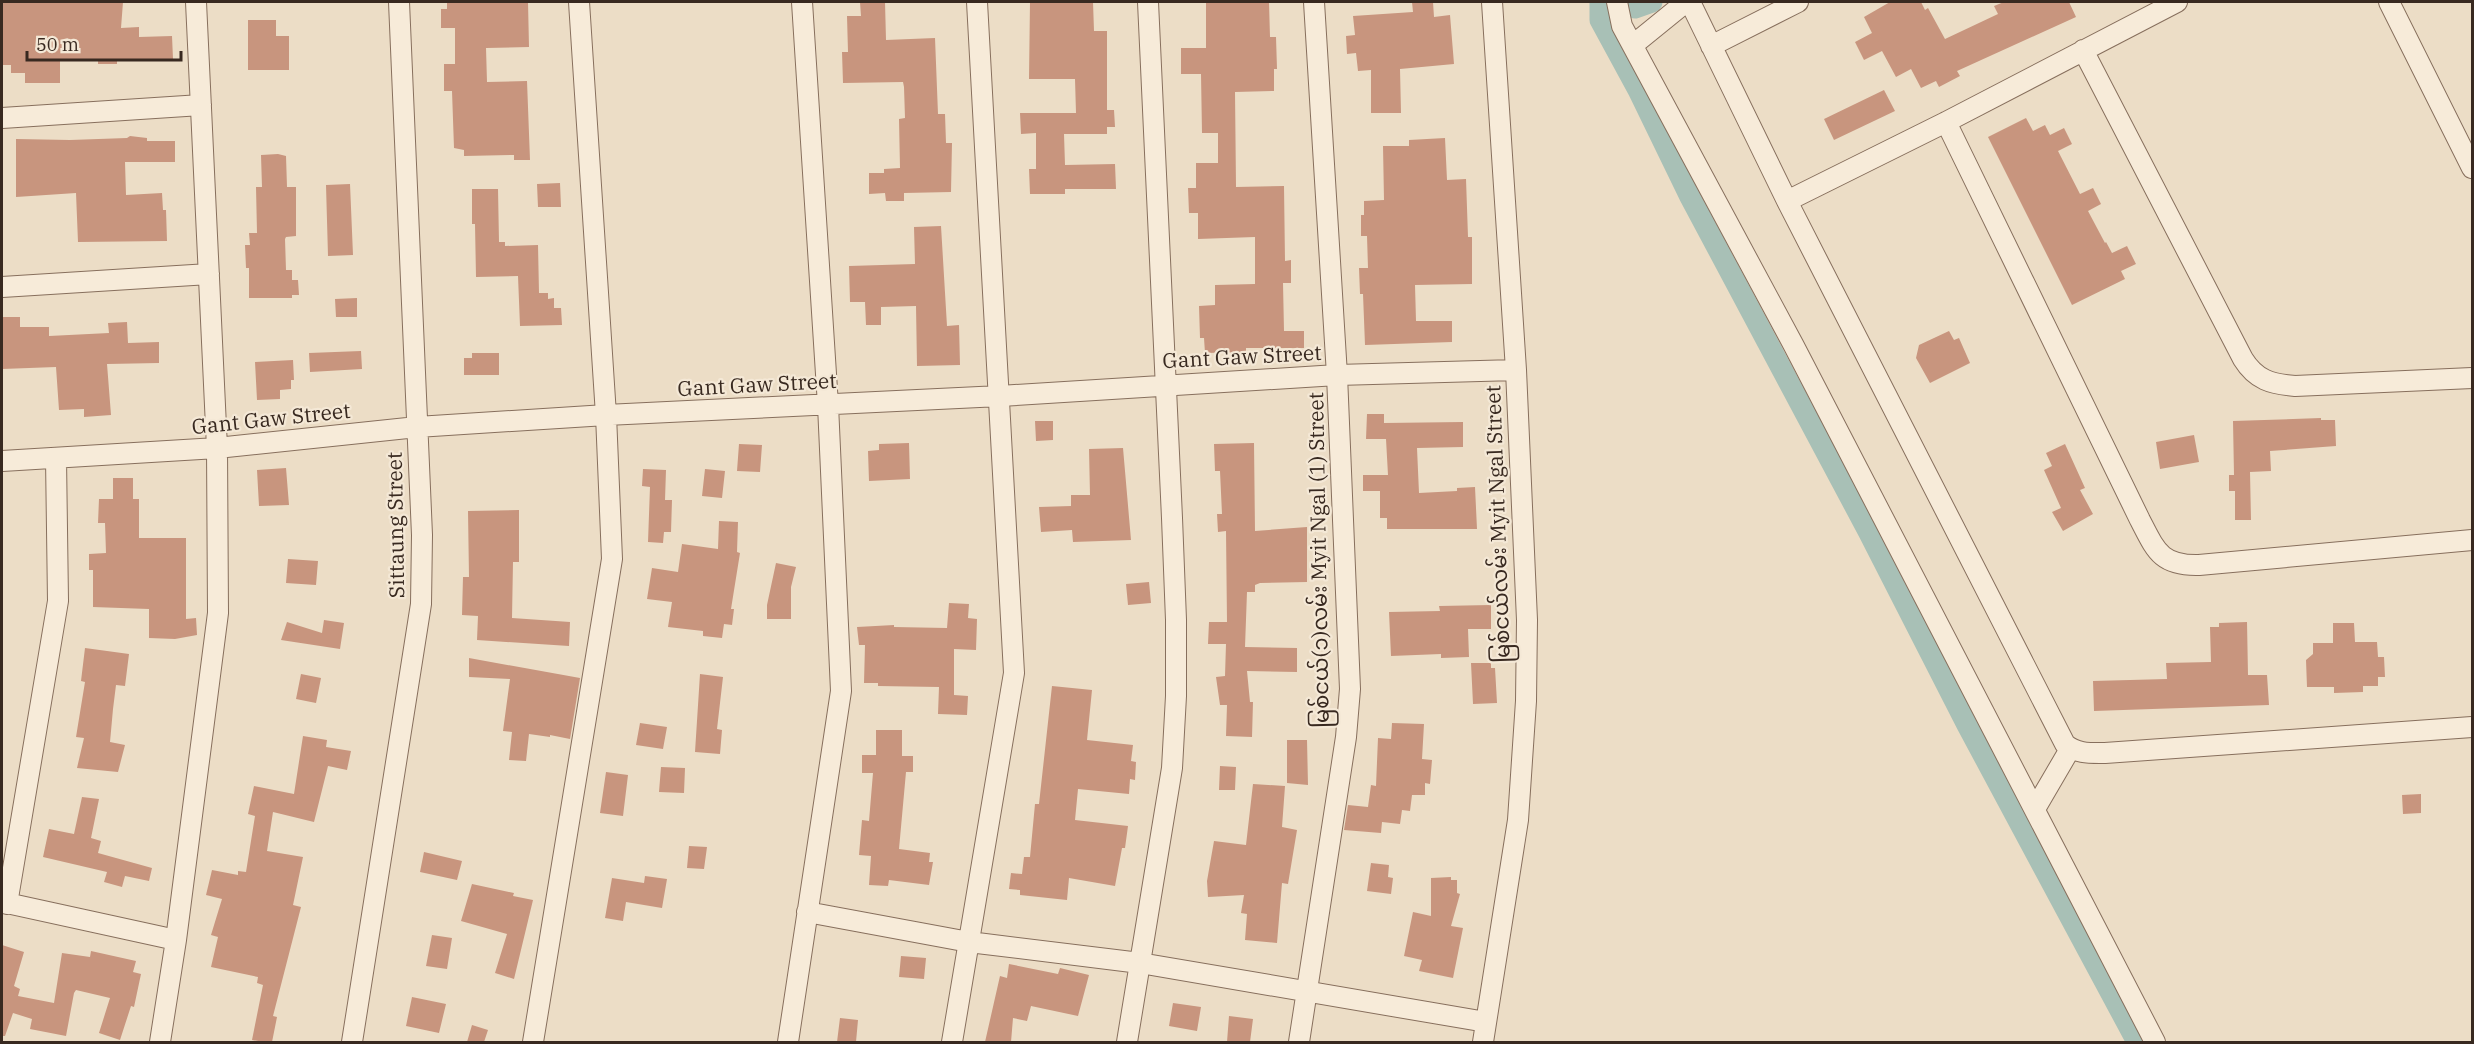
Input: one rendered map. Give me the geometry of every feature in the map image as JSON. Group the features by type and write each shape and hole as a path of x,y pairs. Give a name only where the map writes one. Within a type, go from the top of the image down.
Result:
{"street":[{"path":"160,1042 176,940 218,613 217,448 196,2"},
{"name":"Sittaung Street","path":"352,1042 421,604 422,535 399,2"},
{"path":"533,1042 612,560 606,415 579,2"},
{"path":"788,1042 841,691 828,405 802,2"},
{"path":"952,1042 1014,673 977,2"},
{"path":"1127,1042 1172,768 1176,696 1176,620 1148,2"},
{"name":"မြစ်ငယ်(၁)လမ်း Myit Ngal (1) Street","path":"1299,1042 1346,737 1350,689 1337,375 1314,2"},
{"name":"မြစ်ငယ်လမ်း Myit Ngal Street","path":"1483,1042 1518,820 1526,701 1527,620 1516,370 1492,2"},
{"path":"1617,2 1622,26 1794,346 2155,1042"},
{"path":"1633,45 1686,2"},
{"path":"1690,2 1787,201 2046,710 2070,749 2089,753 2105,753 2472,727"},
{"path":"1711,46 1798,2"},
{"path":"1787,201 1946,122 2177,2"},
{"path":"2389,2 2472,168"},
{"path":"2083,50 2243,358 2250,370 2258,377 2266,382 2295,386 2472,378"},
{"path":"2,118 201,105"},
{"path":"1946,122 2140,520 2156,550 2163,558 2177,564 2199,565 2472,540"},
{"path":"2,287 209,274"},
{"name":"Gant Gaw Street","path":"2,461 217,448 417,427 606,415 1000,396 1337,375 1516,370"},
{"path":"56,458 58,601 4,903 176,940"},
{"path":"2034,809 2070,749"},
{"path":"807,912 969,942 1140,963 1486,1022"}],"building":[{"path":"2,2 123,2 121,28 139,27 139,37 172,36 173,59 117,60 117,64 98,64 98,61 60,61 60,83 25,83 25,73 11,73 11,65 2,65"},
{"path":"447,2 528,2 529,47 486,48 487,82 527,81 530,160 514,160 514,155 464,156 464,150 454,148 452,91 444,91 444,64 455,64 455,28 441,28 441,9 447,9"},
{"path":"860,2 885,2 886,40 935,38 938,114 945,114 946,143 952,143 951,192 904,193 904,201 886,201 885,193 869,194 869,173 884,173 884,169 900,168 899,119 905,118 904,87 903,82 843,83 842,52 848,52 847,16 861,16"},
{"path":"1030,2 1093,2 1094,31 1107,31 1107,110 1114,110 1115,127 1107,127 1107,134 1064,134 1065,165 1115,164 1116,189 1065,189 1065,194 1030,194 1029,169 1036,169 1036,133 1021,134 1020,113 1076,113 1075,79 1029,79"},
{"path":"1206,2 1269,2 1270,37 1276,37 1277,69 1274,69 1274,91 1235,92 1236,187 1284,186 1285,261 1291,260 1291,283 1283,283 1284,331 1304,331 1304,348 1246,348 1246,352 1205,353 1204,338 1200,338 1199,306 1215,305 1215,285 1255,284 1255,237 1198,239 1198,213 1189,213 1188,188 1196,188 1196,163 1218,163 1218,133 1202,133 1201,74 1181,74 1181,48 1206,48"},
{"path":"1412,2 1433,2 1434,17 1450,15 1454,64 1400,69 1401,113 1371,113 1371,70 1358,71 1356,53 1347,54 1346,36 1355,35 1353,16 1413,12"},
{"path":"1890,2 1921,2 1925,10 1928,8 1945,39 1998,14 1994,6 2004,2 2069,2 2076,17 1957,71 1960,76 1939,87 1936,81 1921,88 1911,69 1896,77 1882,51 1864,60 1855,42 1872,33 1864,17"},
{"path":"248,20 276,20 276,36 289,36 289,70 248,70"},
{"path":"1884,90 1895,111 1834,140 1824,119"},
{"path":"2026,118 2033,131 2045,125 2050,135 2064,128 2072,144 2058,151 2080,194 2093,188 2101,204 2088,211 2112,253 2127,246 2136,264 2121,271 2125,279 2072,305 1988,137"},
{"path":"130,136 147,138 147,141 175,141 175,162 125,162 126,195 162,193 163,210 166,210 167,241 78,242 76,193 16,197 16,139 70,140"},
{"path":"1445,138 1447,180 1466,179 1468,237 1472,237 1472,284 1415,285 1416,321 1452,321 1452,342 1365,345 1363,294 1360,294 1359,268 1368,268 1367,236 1361,236 1361,215 1364,215 1364,201 1384,200 1383,146 1409,146 1409,140"},
{"path":"261,155 286,156 287,187 296,187 296,236 285,239 286,270 292,270 292,280 298,280 299,295 292,295 292,298 249,298 249,268 246,268 245,245 250,245 249,233 257,233 256,187 262,187"},
{"path":"560,183 561,207 538,207 537,184"},
{"path":"350,184 353,255 328,256 326,185"},
{"path":"472,189 498,189 499,242 505,242 505,246 538,245 539,293 548,293 548,299 554,298 554,308 561,308 562,325 520,326 518,276 476,277"},
{"path":"941,226 947,326 959,325 960,365 917,366 916,306 881,307 881,325 866,325 865,302 850,302 849,266 915,264 914,227"},
{"path":"357,298 357,317 336,317 335,299"},
{"path":"2,317 20,317 20,327 49,327 49,336 109,333 108,323 127,322 128,343 159,342 159,363 107,364 111,415 84,417 84,409 59,410 56,367 2,369"},
{"path":"1949,331 1954,340 1959,338 1970,363 1930,383 1916,358 1919,345"},
{"path":"361,351 362,369 310,372 309,353"},
{"path":"472,353 499,353 499,375 464,375 464,358 472,358"},
{"path":"293,360 294,380 291,380 291,389 280,390 280,399 257,400 255,362"},
{"path":"1367,414 1384,414 1384,423 1463,422 1463,447 1417,448 1419,493 1457,491 1457,488 1475,487 1477,529 1387,529 1387,518 1380,518 1380,491 1363,491 1363,475 1388,475 1386,439 1366,439"},
{"path":"2321,418 2321,420 2335,420 2336,446 2270,451 2271,471 2250,472 2251,520 2235,520 2235,491 2229,491 2229,475 2234,475 2233,421"},
{"path":"1035,421 1053,421 1053,440 1036,441"},
{"path":"2194,435 2199,462 2160,469 2156,442"},
{"path":"909,443 910,479 869,481 868,451 879,450 879,444"},
{"path":"1254,443 1255,531 1307,527 1307,582 1260,583 1255,585 1255,592 1247,592 1245,647 1297,648 1297,672 1247,671 1250,702 1253,702 1252,737 1226,736 1227,705 1220,705 1216,677 1225,676 1226,644 1208,644 1209,622 1227,622 1226,531 1218,532 1217,514 1222,514 1220,471 1215,471 1214,444"},
{"path":"739,444 762,445 760,472 737,471"},
{"path":"2065,444 2085,488 2080,490 2093,514 2063,531 2052,512 2061,508 2044,470 2052,466 2046,453"},
{"path":"1123,448 1131,540 1073,542 1072,530 1041,532 1039,507 1071,506 1071,495 1090,495 1089,449"},
{"path":"286,468 289,505 259,506 257,470"},
{"path":"643,469 666,470 665,500 672,500 671,532 664,532 663,543 648,542 650,487 642,486"},
{"path":"705,469 725,471 722,498 702,496"},
{"path":"113,478 133,478 133,499 139,499 139,538 186,538 186,619 196,618 197,635 175,639 149,638 149,609 93,607 93,570 89,570 89,554 106,553 105,523 98,523 99,499 113,499"},
{"path":"519,510 519,562 513,562 512,618 570,622 569,646 477,640 478,616 462,615 463,577 469,577 468,511"},
{"path":"719,521 738,522 737,552 740,553 731,609 734,609 732,625 724,624 722,638 703,636 703,631 668,627 672,602 647,599 652,568 678,572 682,544 718,549"},
{"path":"288,559 318,561 316,585 286,583"},
{"path":"776,563 796,567 791,587 791,619 767,619 767,605"},
{"path":"1149,582 1151,603 1128,605 1126,584"},
{"path":"949,603 969,604 968,618 977,619 976,650 954,649 954,695 968,696 967,715 938,714 939,687 878,686 878,683 864,683 865,645 859,645 857,627 894,625 894,627 947,628"},
{"path":"1491,605 1491,629 1468,629 1469,657 1441,658 1441,654 1391,656 1389,612 1440,611 1439,606"},
{"path":"324,620 344,623 340,649 281,640 287,622 322,633"},
{"path":"2247,622 2248,675 2267,675 2269,705 2094,711 2093,681 2167,679 2166,663 2211,662 2210,627 2219,627 2219,623"},
{"path":"2333,623 2354,623 2355,642 2377,642 2378,657 2384,657 2385,677 2378,677 2378,686 2363,686 2363,692 2334,693 2334,687 2307,687 2306,660 2313,654 2313,643 2333,643"},
{"path":"85,648 129,654 125,686 116,685 113,709 110,742 125,745 118,772 77,768 84,738 76,737 85,682 81,681"},
{"path":"469,658 580,678 570,739 529,734 526,761 509,760 512,732 503,731 510,679 469,677"},
{"path":"1471,663 1491,663 1491,668 1495,668 1497,703 1473,704"},
{"path":"301,674 321,678 316,703 296,699"},
{"path":"700,674 723,677 717,729 722,730 720,754 695,752"},
{"path":"1052,686 1092,690 1087,740 1133,745 1131,761 1136,762 1135,780 1130,779 1129,794 1078,789 1075,820 1128,826 1115,886 1069,878 1067,900 1020,895 1020,890 1009,889 1011,873 1022,874 1024,857 1030,857 1035,804 1039,804"},
{"path":"640,723 667,727 663,749 636,745"},
{"path":"1392,723 1424,724 1422,759 1432,760 1430,784 1425,783 1425,795 1412,795 1410,811 1402,810 1400,824 1382,822 1381,833 1344,830 1348,805 1368,807 1371,785 1376,786 1378,738 1391,739"},
{"path":"876,730 902,730 902,756 913,756 913,772 906,772 899,849 930,853 929,862 933,862 929,885 889,880 888,886 869,885 871,856 859,855 862,820 869,821 873,773 862,773 862,755 876,755"},
{"path":"303,736 327,740 326,747 351,751 347,770 328,766 314,822 273,812 267,851 303,857 293,905 301,907 273,1016 277,1017 272,1042 264,1042 252,1040 263,985 257,983 258,977 211,967 218,937 211,935 222,899 206,895 212,870 238,875 238,871 246,872 255,816 248,814 254,786 294,794"},
{"path":"1287,740 1307,740 1308,785 1287,783"},
{"path":"1220,766 1236,767 1235,790 1219,790"},
{"path":"661,767 685,768 684,793 659,792"},
{"path":"606,772 628,775 623,816 600,813"},
{"path":"1253,784 1285,786 1282,827 1297,830 1288,884 1282,883 1277,943 1245,940 1247,914 1241,913 1244,895 1208,897 1207,881 1214,841 1246,845"},
{"path":"2421,794 2421,813 2403,814 2402,795"},
{"path":"82,797 99,799 91,838 101,841 98,853 152,868 149,881 125,876 122,887 104,882 107,872 43,857 49,829 74,834"},
{"path":"689,846 707,847 704,869 687,868"},
{"path":"424,852 462,861 457,880 420,872"},
{"path":"1371,863 1389,865 1388,877 1393,878 1391,894 1367,891"},
{"path":"645,876 667,879 662,908 626,902 623,921 605,918 612,878 644,883"},
{"path":"1451,877 1451,880 1457,880 1457,893 1460,894 1451,926 1463,928 1453,978 1419,971 1422,960 1404,956 1413,912 1431,916 1431,878"},
{"path":"472,884 514,893 513,896 533,900 514,979 495,973 507,934 461,921"},
{"path":"432,935 452,938 447,969 426,966"},
{"path":"2,945 24,952 14,986 20,989 18,996 54,1003 62,953 90,957 91,951 136,961 133,972 141,974 134,1007 131,1006 120,1040 99,1033 110,998 76,990 66,1036 30,1029 32,1019 13,1013 5,1036 2,1036"},
{"path":"901,956 926,958 924,979 899,977"},
{"path":"1009,964 1058,974 1060,968 1089,975 1078,1016 1031,1006 1027,1021 1013,1018 1011,1042 985,1042 1000,976 1007,978"},
{"path":"412,997 446,1004 439,1033 406,1026"},
{"path":"1173,1003 1201,1007 1197,1031 1169,1026"},
{"path":"1229,1016 1253,1019 1250,1042 1227,1042"},
{"path":"840,1018 858,1020 856,1042 837,1042"},
{"path":"472,1025 488,1030 484,1042 467,1042"}],"waterway":[{"path":"1600,2 1600,20 1638,90 1689,195 1869,533 1967,725 2137,1042"},
{"path":"1635,8 1652,2"}]}
